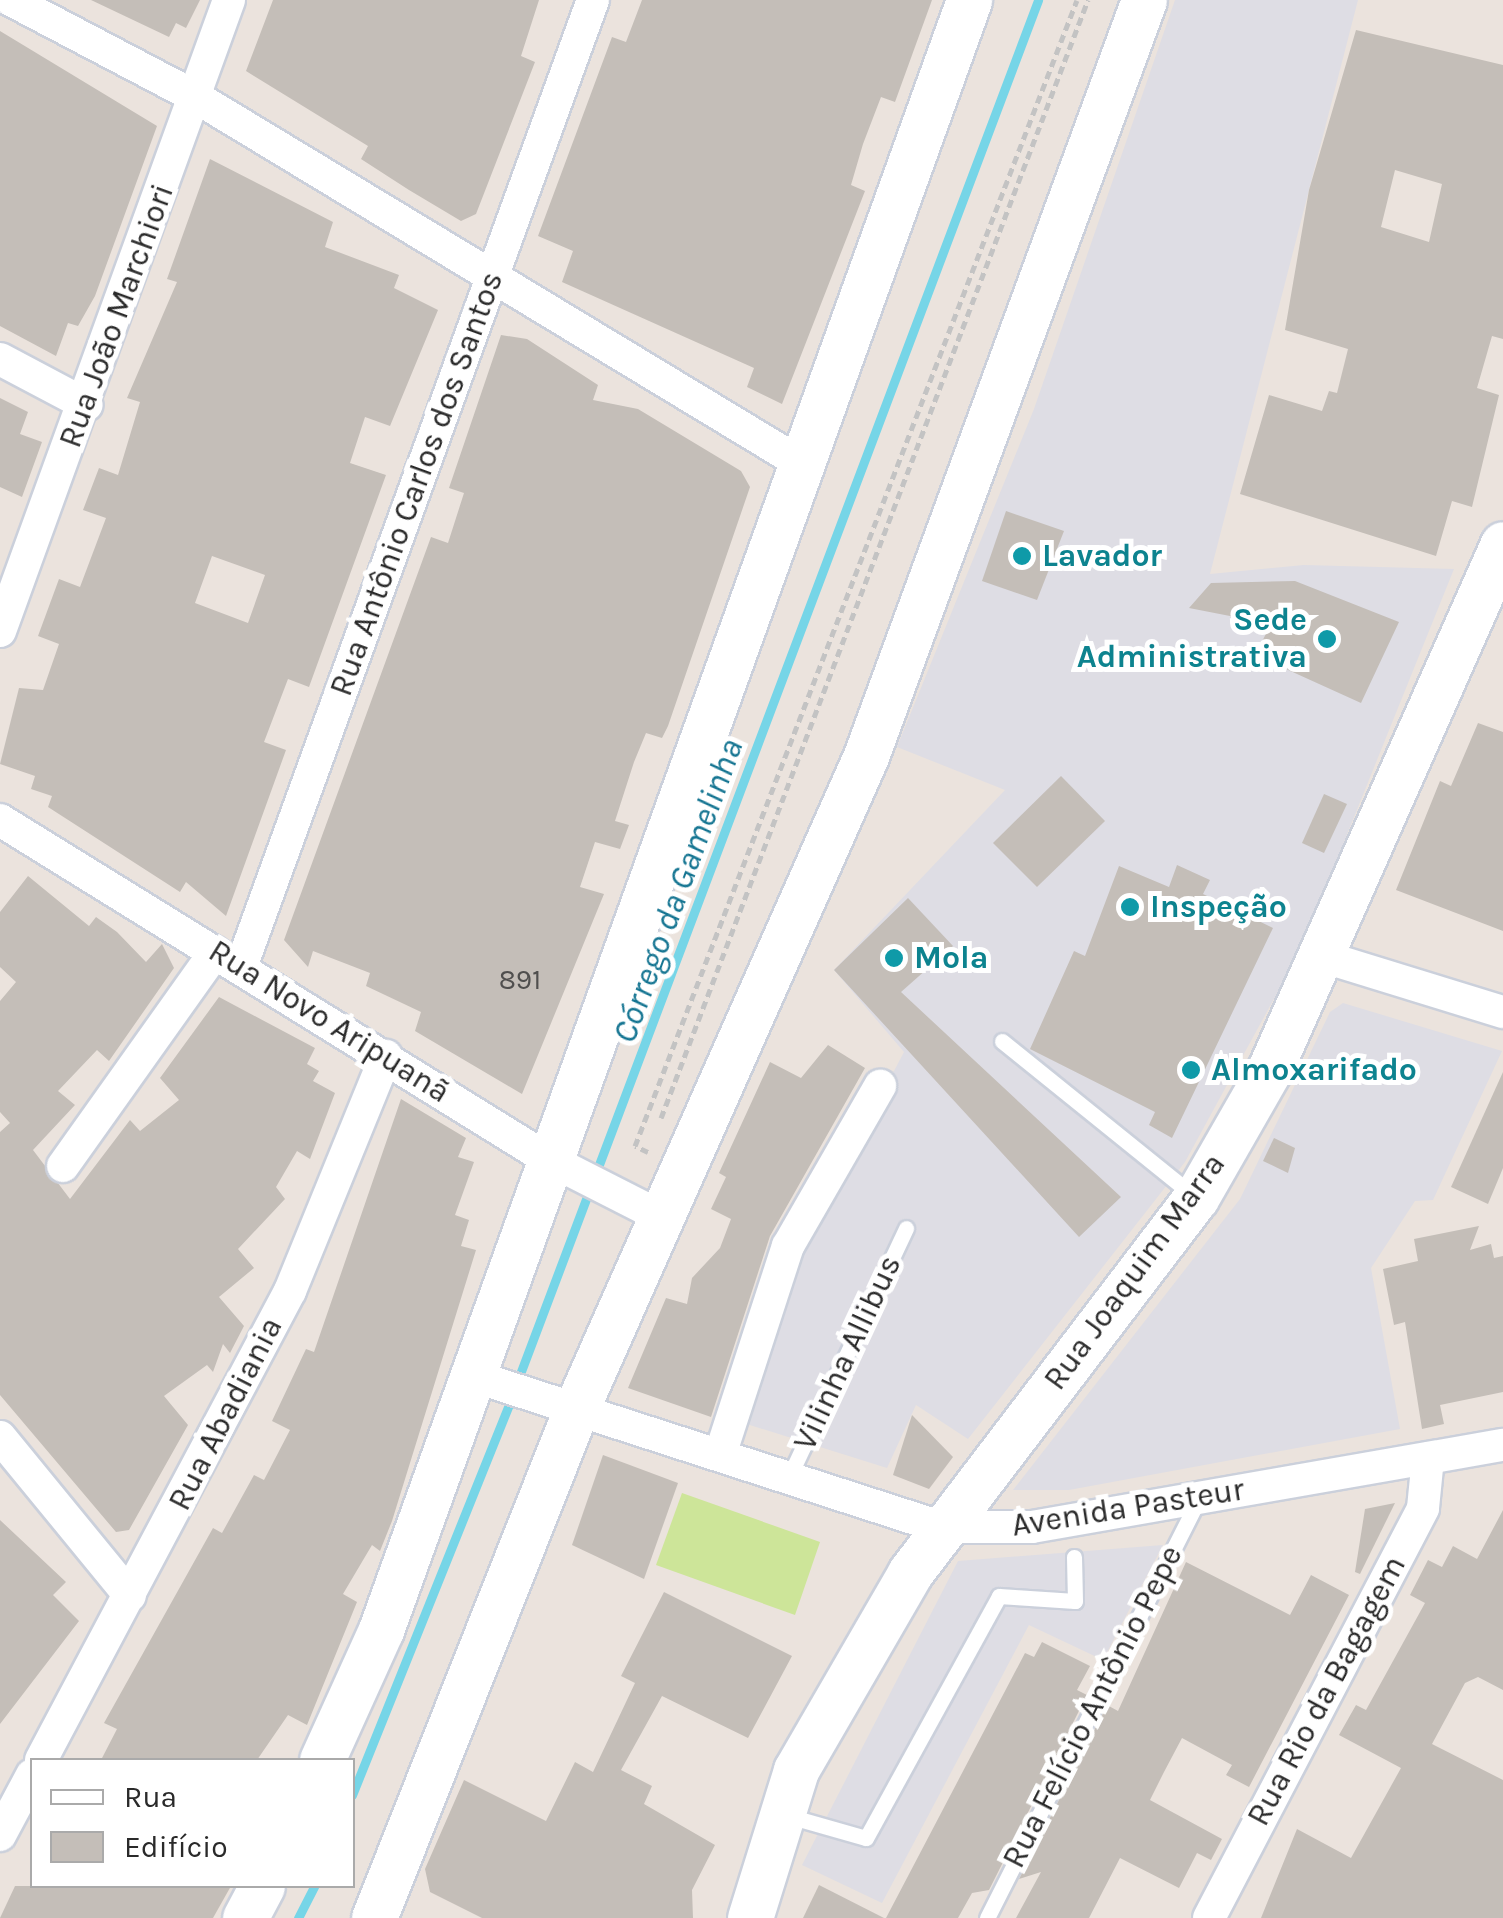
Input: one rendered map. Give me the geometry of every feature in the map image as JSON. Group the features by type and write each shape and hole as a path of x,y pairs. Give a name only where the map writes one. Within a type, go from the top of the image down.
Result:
{"main road":[{"path":"323,1758 485,1379 546,1158 968,0"},
{"path":"387,1914 577,1408 866,756 1144,0"},
{"name":"Rua Joaquim Marra","path":"750,1918 781,1814 823,1715 942,1527 1196,1198 1324,957 1503,544"},
{"path":"245,1918 261,1888"}],"street":[{"path":"11,0 194,96 802,464"},
{"name":"Rua João Marchiori","path":"0,632 87,405 230,0"},
{"name":"Rua Antônio Carlos dos Santos","path":"63,1166 228,960 493,276 593,0"},
{"path":"0,359 87,405"},
{"name":"Rua Novo Aripuanã","path":"0,820 546,1158 662,1217"},
{"path":"1324,957 1503,1012"},
{"name":"Rua Abadiania","path":"41,1758 290,1291 386,1056"},
{"path":"720,1455 788,1246 880,1086"},
{"name":"Avenida Pasteur","path":"485,1379 942,1527 1032,1528 1503,1445"},
{"path":"0,1437 130,1596"},
{"name":"Rua Rio da Bagagem","path":"1209,1918 1423,1508 1428,1458"},
{"path":"0,1835 30,1779"}],"lane":[{"path":"1002,1041 1196,1198"},
{"name":"Vilinha Allibus","path":"789,1477 906,1228"},
{"name":"Rua Felício Antônio Pepe","path":"987,1918 1200,1497"},
{"path":"781,1814 866,1838 999,1596 1075,1600 1074,1557"}],"path":[{"path":"1077,0 636,1146 648,1153 1088,0"}],"shaded area":[{"path":"1175,0 1358,0 1210,574 1304,565 1454,569 1300,951 1185,1162 968,1439 916,1405 887,1468 737,1421 805,1240 904,1052 834,970 1005,790 897,747 1034,409"},
{"path":"1343,1003 1502,1051 1433,1200 1415,1201 1371,1268 1400,1429 1069,1490 1013,1490 1240,1199 1330,1012"},
{"path":"1163,1545 1103,1660 1029,1625 882,1903 802,1865 958,1561"}],"green space":[{"path":"682,1493 820,1542 795,1615 656,1565"}],"building":[{"path":"91,0 200,0 186,28 176,23 169,37"},
{"path":"273,0 539,0 521,56 535,62 476,214 461,221 409,190 361,159 368,146 246,71"},
{"path":"642,0 932,0 895,102 881,97 863,144 851,185 865,191 782,404 747,387 754,368 562,282 573,251 538,236 612,37 626,42"},
{"path":"1356,30 1503,65 1503,339 1492,336 1477,388 1499,395 1472,507 1452,501 1436,556 1240,494 1269,395 1322,411 1329,391 1337,393 1348,349 1285,330 1309,190","holes":["1395,170 1442,184 1429,242 1381,227"]},
{"path":"0,31 157,126 95,296 78,326 68,323 56,356 0,326"},
{"path":"210,159 333,222 325,247 399,275 394,288 438,310 390,426 365,417 350,463 386,475 309,687 288,679 264,742 286,750 226,916 186,882 180,892 48,807 52,796 31,789 35,776 0,764 19,688 43,690 59,644 38,636 59,579 80,587 106,518 83,510 99,468 118,475 140,402 127,398 177,282 167,279","holes":["212,556 265,575 248,623 195,603"]},
{"path":"501,335 527,339 598,385 593,400 638,409 741,471 750,487 668,726 662,738 646,733 634,762 615,821 629,825 620,849 595,842 580,887 604,894 522,1094 415,1031 421,1012 366,986 370,973 313,951 308,967 284,940 431,537 448,543 464,493 449,488"},
{"path":"0,398 28,412 20,434 42,442 22,497 0,487"},
{"name":"Lavador","path":"1006,511 1064,531 1037,600 982,581"},
{"name":"Sede Administrativa","path":"1295,581 1399,622 1361,703 1255,655 1271,624 1189,608 1211,583"},
{"path":"1478,723 1503,732 1503,931 1396,890 1440,781 1451,786"},
{"path":"1061,776 1105,821 1037,887 993,843"},
{"path":"1324,794 1347,804 1324,853 1302,843"},
{"path":"1177,865 1210,880 1203,894 1273,928 1172,1138 1149,1125 1155,1112 1030,1049 1074,951 1085,956 1119,866 1169,887"},
{"path":"28,876 89,926 96,917 117,932 146,962 162,944 174,968 109,1061 97,1050 58,1091 75,1105 33,1150 70,1199 130,1120 140,1131 179,1100 160,1078 219,997 315,1048 307,1064 319,1071 313,1081 335,1093 310,1159 297,1151 276,1187 285,1199 238,1249 254,1268 219,1297 244,1326 230,1353 223,1344 213,1372 207,1365 164,1396 188,1425 129,1530 116,1532 0,1395 0,1132 10,1123 0,1112 0,1001 16,982 0,967 0,912"},
{"path":"908,898 953,946 901,992 1121,1197 1079,1237 834,970"},
{"path":"828,1045 865,1068 770,1236 711,1417 628,1388 666,1298 687,1304 692,1278 720,1248 731,1219 711,1209 726,1177 719,1173 770,1062 801,1078"},
{"path":"1503,1072 1503,1168 1488,1204 1451,1187"},
{"path":"401,1099 466,1138 458,1157 474,1162 455,1215 469,1220 461,1246 476,1250 392,1521 380,1551 372,1545 343,1594 357,1602 307,1725 288,1715 258,1758 102,1758 117,1729 104,1723 213,1528 222,1533 254,1475 264,1480 290,1430 272,1421 306,1349 314,1352"},
{"path":"1274,1138 1295,1148 1288,1173 1263,1161"},
{"path":"1479,1226 1470,1250 1491,1244 1494,1258 1503,1256 1503,1392 1440,1405 1444,1424 1422,1429 1405,1322 1394,1325 1383,1269 1418,1261 1414,1239"},
{"path":"912,1415 953,1457 929,1489 893,1475"},
{"path":"603,1455 678,1483 644,1579 572,1545"},
{"path":"1395,1503 1360,1574 1355,1572 1365,1509"},
{"path":"1503,1510 1503,1690 1478,1677 1465,1683 1432,1744 1503,1780 1503,1918 1261,1918 1297,1829 1351,1858 1401,1768 1339,1735 1356,1705 1366,1710 1425,1603 1410,1595 1428,1560 1442,1567 1453,1546 1477,1559"},
{"path":"0,1520 66,1582 53,1595 79,1621 0,1724"},
{"path":"1186,1562 1290,1615 1311,1575 1349,1595 1249,1787 1226,1775 1232,1765 1182,1738 1164,1772 1150,1800 1222,1839 1211,1860 1197,1853 1179,1888 1120,1858 1089,1918 1016,1918 1041,1872 1019,1879 1107,1705 1118,1711"},
{"path":"664,1592 792,1656 748,1738 662,1696 621,1770 652,1786 644,1804 715,1845 692,1890 693,1918 482,1918 430,1892 425,1869 464,1780 546,1821 575,1762 593,1772 635,1683 621,1676"},
{"path":"1042,1642 1090,1666 1077,1690 1087,1695 989,1890 972,1893 958,1918 886,1918 1025,1653 1034,1657"},
{"path":"819,1885 884,1918 803,1918"},
{"path":"15,1886 230,1888 213,1918 0,1918"}],"waterway":[{"name":"Córrego da Gamelinha","path":"517,1382 1038,0"},
{"name":"Córrego da Gamelinha","path":"355,1788 512,1397"},
{"name":"Córrego da Gamelinha","path":"298,1918 313,1888"}],"place":[{"name":"Lavador","path":"1022,556"},
{"name":"Sede Administrativa","path":"1327,639"},
{"name":"Inspeção","path":"1130,907"},
{"name":"Mola","path":"894,958"},
{"name":"Almoxarifado","path":"1191,1070"}]}
